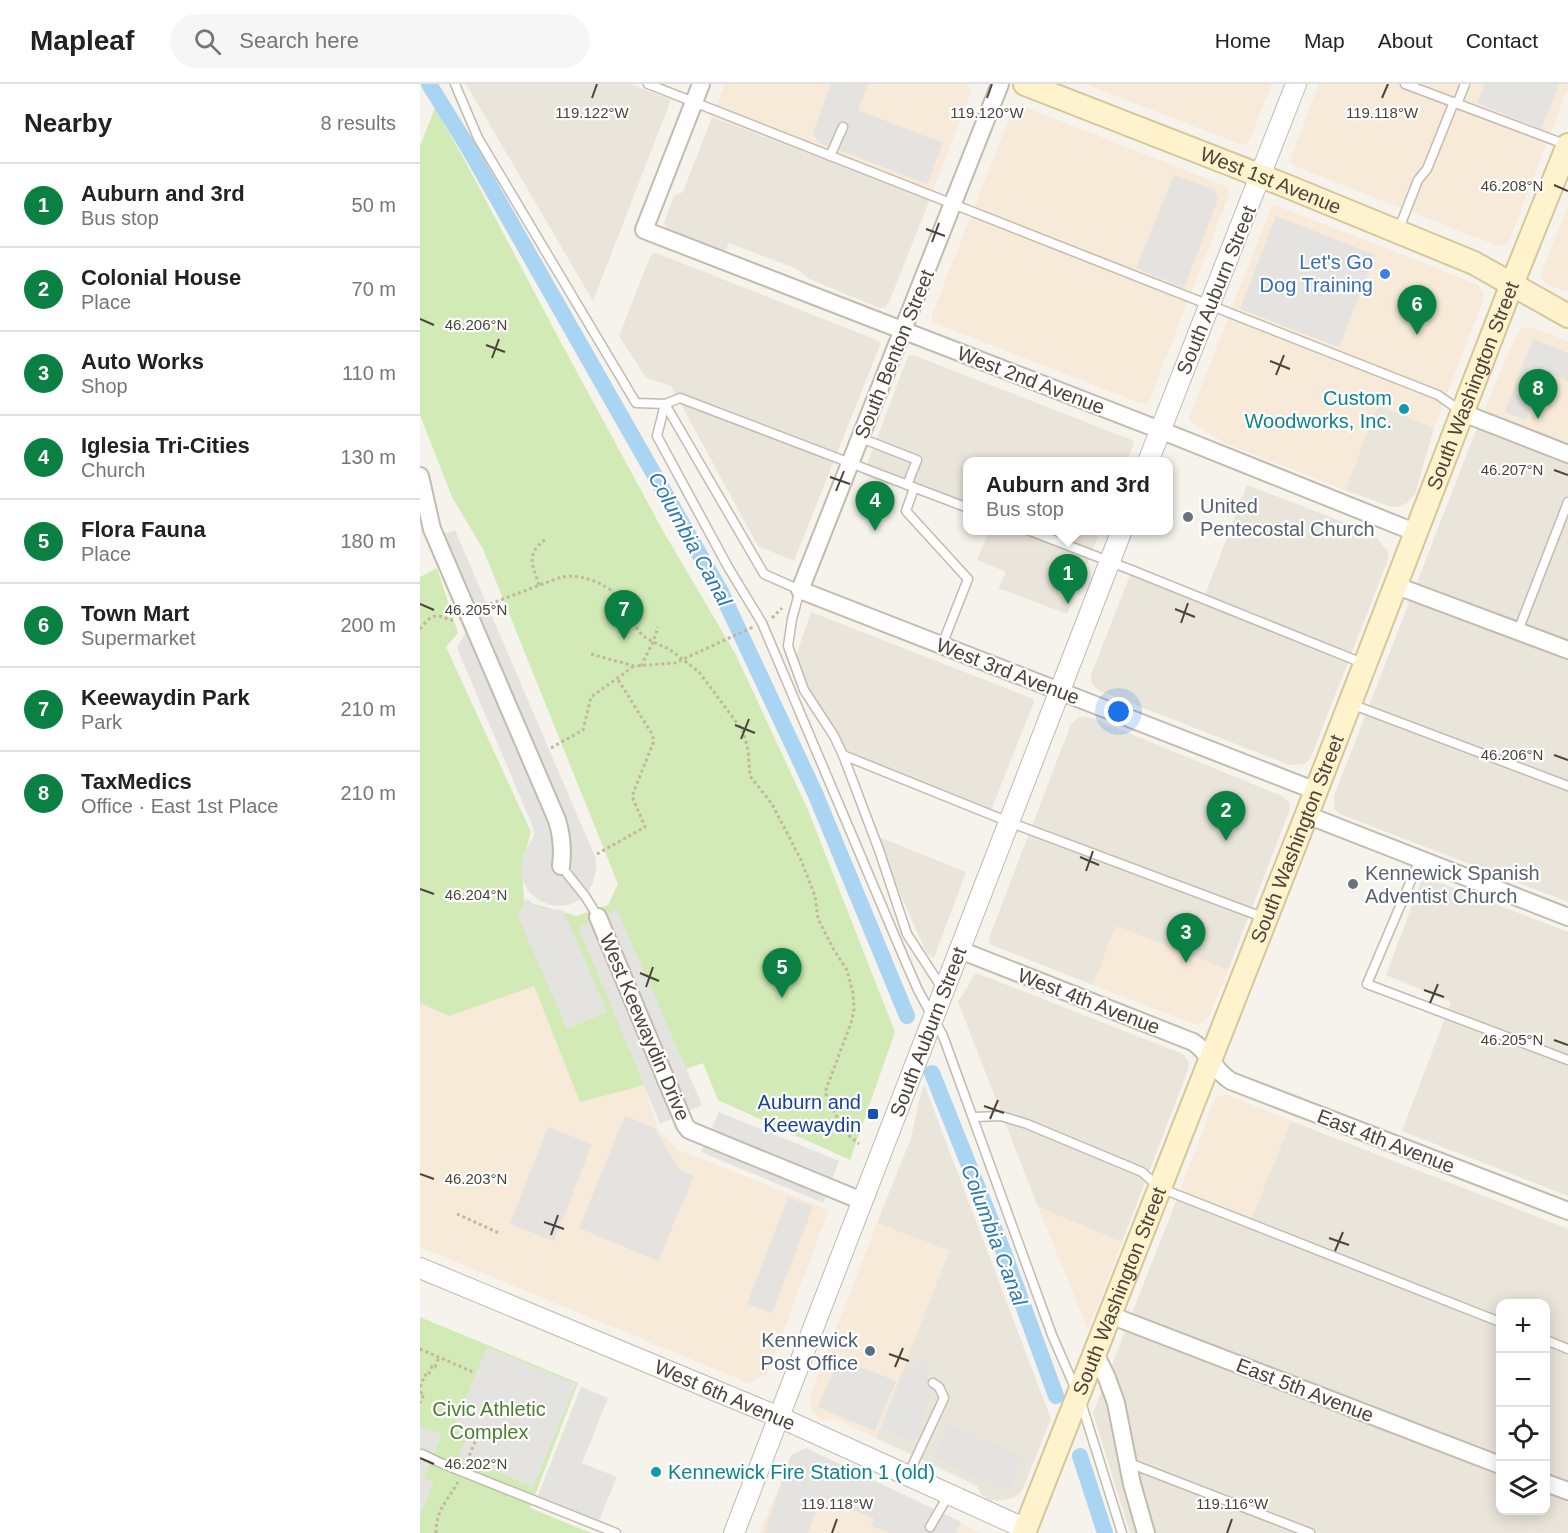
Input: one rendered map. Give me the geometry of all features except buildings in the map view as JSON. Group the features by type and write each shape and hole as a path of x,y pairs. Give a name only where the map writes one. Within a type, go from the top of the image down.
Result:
{"main road":[{"name":"West 1st Avenue","path":"1025,84 1261,176 1474,263 1568,316"},
{"name":"South Washington Street","path":"1028,1532 1078,1395 1351,704 1512,284 1558,180 1568,145"}],"street":[{"path":"694,102 701,84"},
{"name":"South Benton Street","path":"800,590 1000,84"},
{"name":"South Auburn Street","path":"1150,457 1296,84"},
{"name":"West 2nd Avenue","path":"694,102 644,230 1160,430 1417,533"},
{"path":"1463,413 1568,454"},
{"path":"420,476 432,529 557,820 563,850 561,866"},
{"name":"South Auburn Street","path":"734,1533 1120,535"},
{"path":"1397,586 1568,650"},
{"name":"West 3rd Avenue","path":"800,590 1317,791"},
{"path":"1307,815 1568,917"},
{"name":"West Keewaydin Drive","path":"598,917 689,1130 862,1201"},
{"name":"West 4th Avenue","path":"960,950 1193,1042 1201,1047 1210,1061"},
{"name":"East 4th Avenue","path":"1210,1061 1223,1077 1231,1082 1568,1211"},
{"name":"West 6th Avenue","path":"420,1268 779,1417 1028,1532"},
{"name":"East 5th Avenue","path":"1110,1315 1496,1463"},
{"path":"1095,1353 1116,1402 1132,1484 1146,1533"},
{"path":"1550,1485 1568,1491"}],"lane":[{"path":"455,84 478,138 636,403 665,404 680,398 963,506"},
{"path":"648,84 1437,395 1463,413"},
{"path":"1405,84 1568,145"},
{"path":"1398,231 1418,180 1427,169 1465,84"},
{"path":"830,156 843,128"},
{"path":"665,404 764,574 800,590 788,646 804,690 834,736 843,755 879,850 907,934 944,991"},
{"path":"665,404 657,436 759,624 907,965 943,1036 1052,1335 1078,1395 1122,1533"},
{"path":"861,438 917,460 906,511 968,579 942,645"},
{"path":"1518,631 1568,502"},
{"path":"1039,535 1110,561 1366,665"},
{"path":"1351,704 1568,786"},
{"path":"843,755 1009,822 1266,918"},
{"path":"1420,859 1367,984 1568,1060"},
{"path":"561,866 585,896 598,917"},
{"path":"974,1117 1001,1116 1027,1124 1142,1172 1160,1188 1496,1320"},
{"path":"1550,1342 1568,1349"},
{"path":"908,1475 944,1398 939,1387 933,1383"},
{"path":"422,1454 616,1533"},
{"path":"1128,1463 1310,1533"},
{"path":"930,1527 949,1494"}],"path":[{"path":"539,585 532,556 537,546 547,538"},
{"path":"490,604 561,577 572,576 597,582 611,590 620,599 638,630 652,642 684,659 699,672 743,731 748,750 750,776 772,804 801,860 815,896 818,919 834,951 847,970 853,993 854,1009 825,1092 845,1132 859,1144"},
{"path":"591,654 634,666 675,663 773,618 800,590"},
{"path":"420,628 437,615 449,620 458,619"},
{"path":"641,666 658,627"},
{"path":"551,748 583,730 591,697 634,666"},
{"path":"597,854 645,827 632,796 654,741 652,734 617,678"},
{"path":"457,1214 499,1233"},
{"path":"420,1349 473,1372"},
{"path":"420,1387 425,1375 428,1376 432,1366 435,1367 439,1357"},
{"path":"420,1392 424,1394 420,1403"},
{"path":"467,1461 478,1435"},
{"path":"436,1533 436,1523 441,1506 459,1480"}],"shaded area":[{"path":"466,84 631,84 671,100 593,301"},
{"path":"725,84 967,84 971,92 930,199 712,117"},
{"path":"831,84 868,84 858,110 943,143 927,184 818,142 813,133"},
{"path":"1085,84 1272,84 1246,145"},
{"path":"1319,84 1568,84 1568,88 1509,241 1504,246 1498,246 1294,166 1290,162 1291,157"},
{"path":"1485,84 1559,84 1541,129 1477,103"},
{"path":"1016,106 1022,106 1229,189 1229,195 1146,404 935,323 932,319 1012,111"},
{"path":"712,117 930,199 885,307 880,308 809,279 797,269 729,243 724,253 669,231 664,222 674,196 683,192"},
{"path":"1174,175 1215,190 1218,199 1184,288 1136,268"},
{"path":"1274,205 1479,286 1484,297 1434,428 1378,405 1345,490 1225,443 1191,422 1189,418"},
{"path":"1568,205 1568,292 1546,284 1542,279 1542,272"},
{"path":"1276,216 1375,255 1339,347 1240,309"},
{"path":"656,253 879,341 880,345 794,561 758,546 671,386 646,378 619,336 650,257"},
{"path":"1525,327 1568,341 1568,448 1482,415 1516,336"},
{"path":"1533,339 1568,353 1568,381 1545,372 1526,420 1505,412"},
{"path":"913,355 1132,440 1134,444 1129,457 963,457 963,512 863,475 908,356"},
{"path":"1378,405 1434,428 1415,494 1407,503 1398,507 1345,490"},
{"path":"1482,415 1568,448 1568,902 1340,814 1335,810 1334,796"},
{"path":"1247,485 1374,534 1388,552 1388,560 1310,759 1304,764 1289,765 1098,690 1091,680 1130,575 1202,603"},
{"path":"455,530 596,859 593,883 588,892 569,905 554,906 540,901 529,892 521,878 523,854 534,836 533,827 457,648 465,633 426,540"},
{"path":"987,535 1098,535 1067,614 998,588 1006,572 977,560"},
{"path":"811,612 1033,699 1034,702 988,818 858,765 829,725 805,685 795,659"},
{"path":"1079,717 1092,718 1282,796 1289,802 1290,809 1228,970 1116,926 1093,985 989,942 1071,724"},
{"path":"874,835 966,872 934,958 927,954"},
{"path":"1423,876 1568,932 1568,1196 1402,1131 1451,1002 1386,975"},
{"path":"527,899 539,908 563,910 607,1012 567,1029 517,914"},
{"path":"617,909 702,1105 660,1124 578,927"},
{"path":"1116,926 1228,970 1206,1020 1195,1024 1093,985"},
{"path":"975,974 1183,1054 1187,1059 1188,1070 1122,1242 1038,1207 958,1002"},
{"path":"534,985 580,1102 643,1084 659,1131 679,1150 829,1210 767,1374 749,1383 420,1247 420,1003 449,1016"},
{"path":"924,1084 1051,1419 1022,1491 1013,1498 996,1501 988,1499 981,1494 977,1486 876,1438 949,1251 877,1223 911,1138"},
{"path":"1222,1095 1228,1095 1291,1121 1251,1219 1180,1191 1214,1101"},
{"path":"719,1112 839,1161 823,1203 701,1152"},
{"path":"625,1116 654,1128 679,1169 694,1176 658,1261 579,1228"},
{"path":"1291,1121 1568,1229 1568,1533 1130,1533 1093,1413 1180,1191 1251,1219"},
{"path":"548,1127 592,1144 554,1241 510,1224"},
{"path":"788,1197 813,1207 772,1313 747,1304"},
{"path":"1038,1207 1122,1242 1088,1330"},
{"path":"877,1223 949,1251 876,1438 834,1418 824,1421 812,1411 810,1403 811,1394"},
{"path":"487,1347 576,1384 533,1487 459,1456 467,1436 453,1429"},
{"path":"839,1358 896,1381 875,1431 818,1407"},
{"path":"925,1359 931,1395 914,1440 882,1429 902,1377"},
{"path":"581,1387 608,1398 582,1463 617,1477 598,1523 537,1498"},
{"path":"948,1424 1023,1457 1008,1491 933,1458"},
{"path":"420,1426 442,1435 424,1477 434,1482 420,1516"},
{"path":"806,1448 961,1522 956,1533 890,1533 871,1526 874,1518 821,1498 808,1533 764,1533 791,1455"},
{"path":"805,1453 981,1533 759,1533 792,1458"}],"green space":[{"path":"435,108 662,529 736,655 808,810 895,1032 850,1160 718,1100 703,1063 633,1088 580,1102 534,986 449,1016 420,1003 420,577 437,568 458,633 446,647 531,832 522,864 524,901 577,916 608,905 618,884 483,549 452,497 420,415 420,146"},
{"name":"Civic Athletic Complex","path":"420,1317 578,1383 530,1508 591,1533 420,1533"}],"waterway":[{"name":"Columbia Canal","path":"429,84 468,147 721,592 815,793 907,1016"},
{"name":"Columbia Canal","path":"932,1073 1004,1253 1056,1396"},
{"name":"Columbia Canal","path":"1080,1456 1105,1533"}],"place":[{"name":"Let's Go Dog Training","path":"1385,274"},
{"name":"Town Mart","path":"1417,335"},
{"name":"Custom Woodworks, Inc.","path":"1404,409"},
{"name":"TaxMedics","path":"1538,419"},
{"name":"United Pentecostal Church","path":"1188,517"},
{"name":"Iglesia Tri-Cities","path":"875,531"},
{"name":"Auburn and 3rd","path":"1068,604"},
{"name":"Keewaydin Park","path":"624,640"},
{"name":"Colonial House","path":"1226,841"},
{"name":"Kennewick Spanish Adventist Church","path":"1353,884"},
{"name":"Auto Works","path":"1186,963"},
{"name":"Flora Fauna","path":"782,998"},
{"name":"Auburn and Keewaydin","path":"873,1114"},
{"name":"Kennewick Post Office","path":"870,1351"},
{"name":"Kennewick Fire Station 1 (old)","path":"656,1472"}]}
